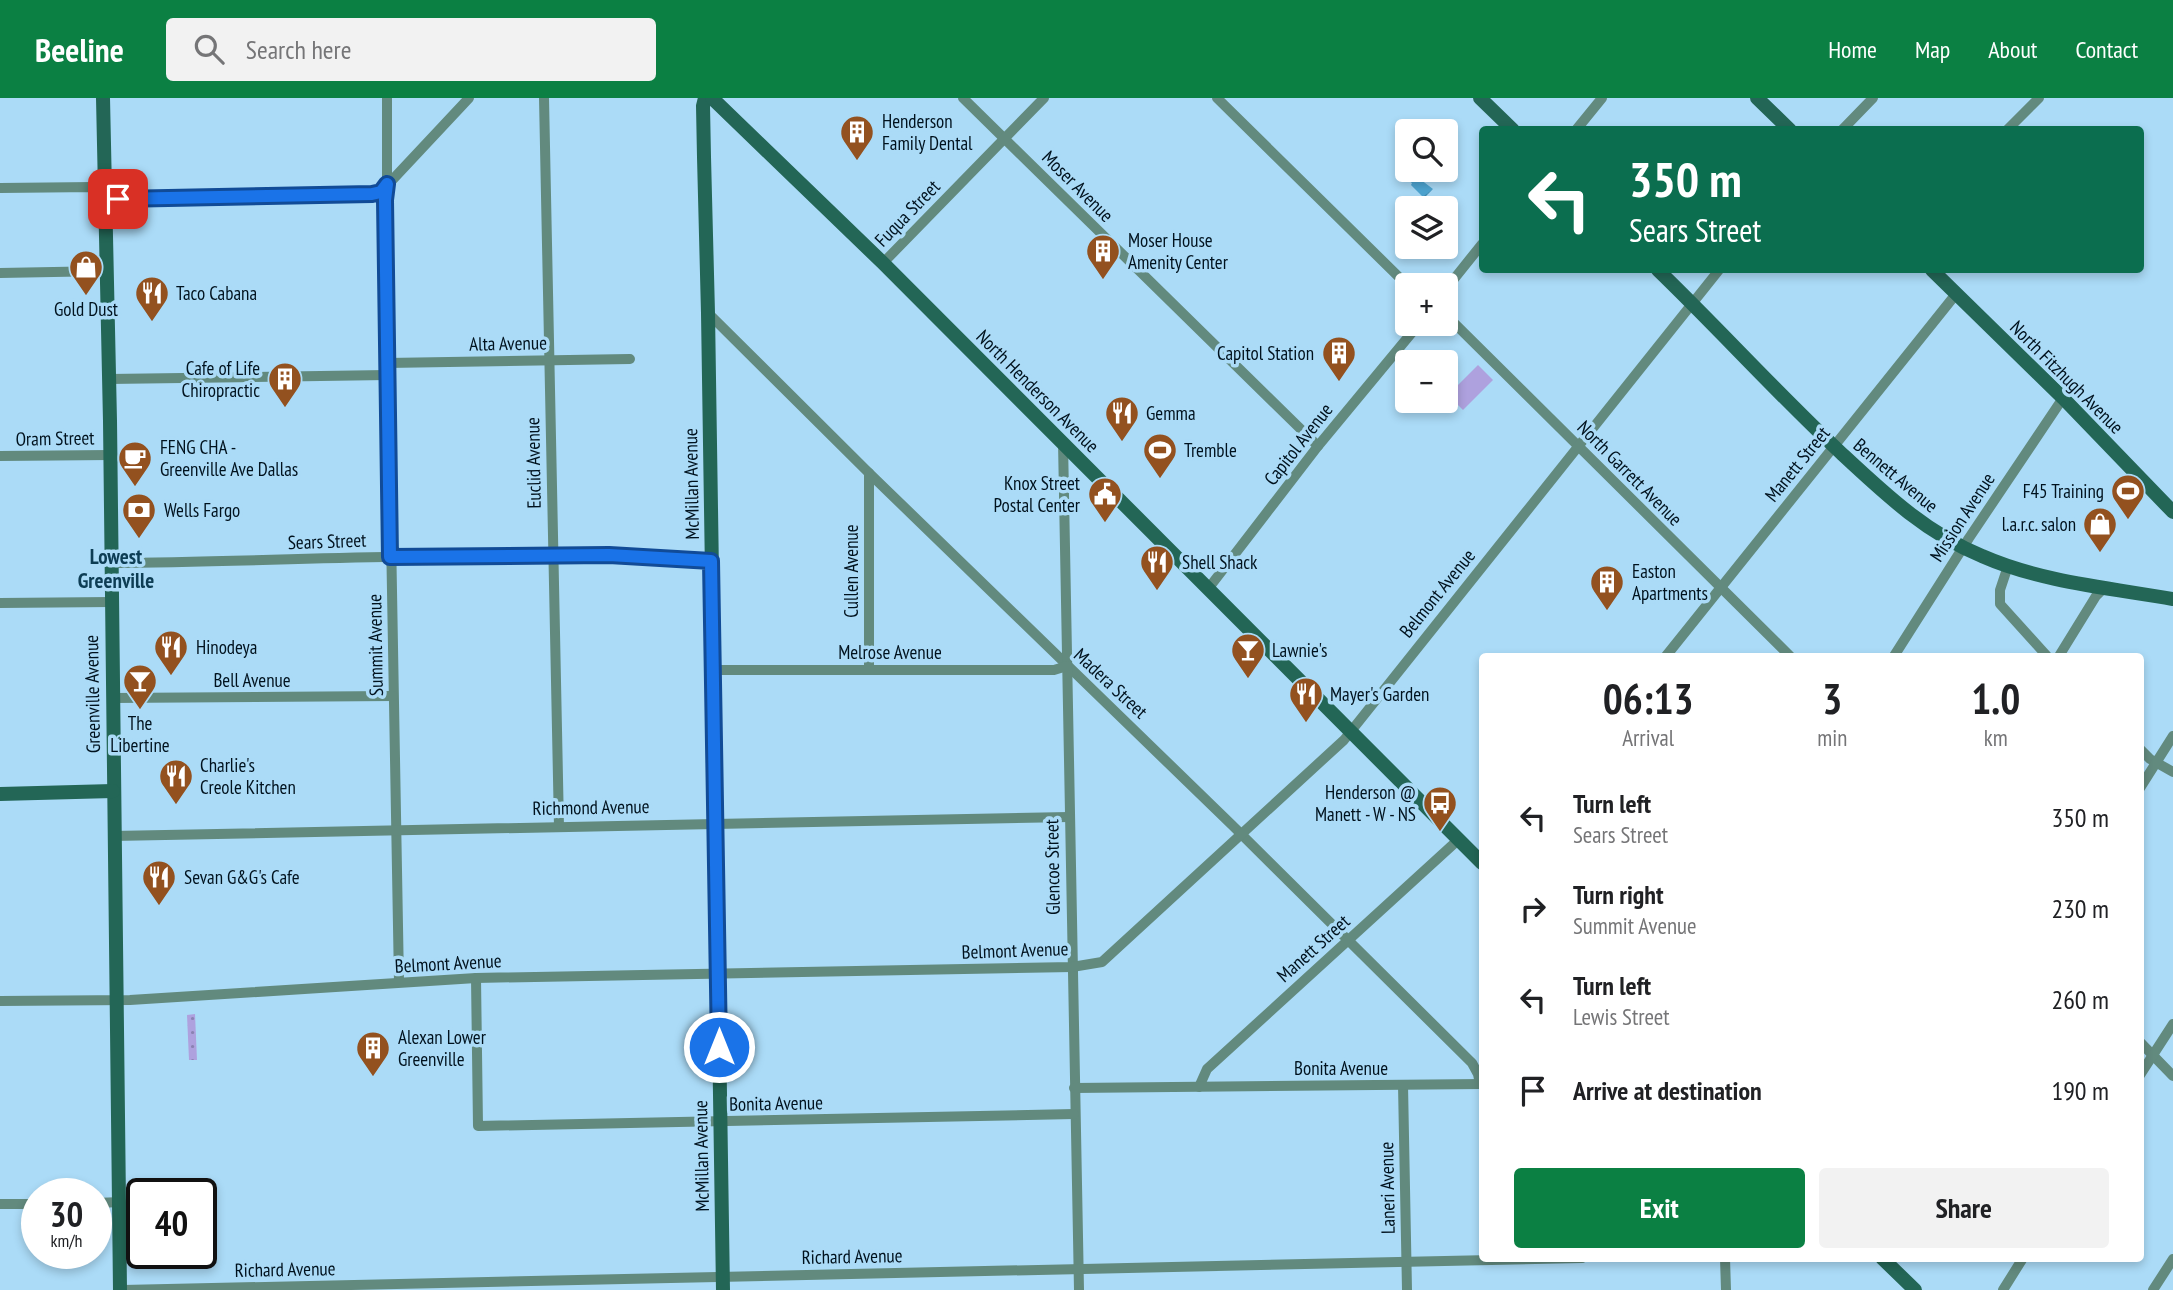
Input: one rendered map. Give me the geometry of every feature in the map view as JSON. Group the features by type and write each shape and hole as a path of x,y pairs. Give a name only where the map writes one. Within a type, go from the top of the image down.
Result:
{"street":[{"name":"Greenville Avenue","path":"103,98 122,1290"},
{"name":"Summit Avenue","path":"387,98 387,374 399,982"},
{"path":"0,188 94,187 118,199 381,192 469,98"},
{"name":"Euclid Avenue","path":"544,98 559,827"},
{"name":"McMillan Avenue","path":"705,98 703,106 722,1283"},
{"name":"North Henderson Avenue","path":"712,98 883,263 1479,860"},
{"name":"Moser Avenue","path":"964,98 1318,446"},
{"name":"Fuqua Street","path":"883,263 1044,98"},
{"path":"1217,98 1395,273"},
{"path":"1480,98 1509,126"},
{"path":"1579,126 1602,98"},
{"path":"1757,98 1786,126"},
{"path":"1846,126 1873,98"},
{"path":"2011,126 2039,98"},
{"path":"1458,274 1479,248"},
{"path":"0,273 107,271"},
{"name":"Bennett Avenue","path":"1661,273 1833,446 1907,513 1962,547 2008,566 2173,599"},
{"name":"Belmont Avenue","path":"0,1001 118,1000 476,978 1072,967 1102,962 1343,740 1717,273"},
{"name":"North Fitzhugh Avenue","path":"1935,273 2171,506"},
{"name":"Manett Street","path":"1668,653 1956,294"},
{"name":"Madera Street","path":"708,313 1242,834 1472,1063 1479,1077"},
{"name":"North Garrett Avenue","path":"1458,327 1787,653"},
{"name":"Capitol Avenue","path":"1208,589 1318,446 1409,336"},
{"name":"Alta Avenue","path":"387,363 630,359"},
{"path":"109,379 387,374"},
{"name":"Mission Avenue","path":"1896,653 1962,547 2063,398"},
{"name":"Glencoe Street","path":"1063,443 1073,1088 1079,1290"},
{"name":"Oram Street","path":"0,456 110,455"},
{"name":"Cullen Avenue","path":"869,473 869,670"},
{"name":"Sears Street","path":"111,563 552,554 633,555 711,561"},
{"path":"2008,566 2000,590 2000,604 2044,653"},
{"path":"2061,653 2096,596 2105,587"},
{"path":"0,603 111,602"},
{"name":"Melrose Avenue","path":"713,670 1054,670 1067,666"},
{"name":"Bell Avenue","path":"112,698 393,696"},
{"path":"2144,782 2173,736"},
{"path":"2144,752 2173,772"},
{"path":"0,794 113,791"},
{"name":"Richmond Avenue","path":"114,836 1069,817"},
{"name":"Manett Street","path":"1199,1087 1207,1069 1458,840"},
{"name":"Bonita Avenue","path":"476,978 478,1126 1074,1114"},
{"path":"2144,1069 2173,1024"},
{"path":"2144,1046 2173,1076"},
{"name":"Bonita Avenue","path":"1073,1088 1479,1084"},
{"name":"Laneri Avenue","path":"1402,1085 1407,1290"},
{"path":"112,1202 121,1202"},
{"path":"0,1204 21,1204"},
{"path":"2153,1290 2173,1259"},
{"name":"Richard Avenue","path":"122,1290 722,1283 1078,1269 1479,1261"},
{"path":"1725,1262 1726,1290"},
{"path":"1886,1262 1914,1290"},
{"path":"2003,1290 2020,1262"}],"shaded area":[{"path":"1478,365 1493,380 1463,410 1458,405 1458,385"},
{"path":"195,1014 197,1060 189,1060 187,1015"}],"water":[{"path":"1424,182 1433,189 1426,196 1422,196 1412,183"}],"place":[{"name":"Henderson Family Dental","path":"857,162"},
{"name":"Moser House Amenity Center","path":"1103,281"},
{"name":"Gold Dust","path":"86,297"},
{"name":"Taco Cabana","path":"152,323"},
{"name":"Capitol Station","path":"1339,383"},
{"name":"Cafe of Life Chiropractic","path":"285,409"},
{"name":"Gemma","path":"1122,443"},
{"name":"Tremble","path":"1160,480"},
{"name":"FENG CHA - Greenville Ave Dallas","path":"135,488"},
{"name":"F45 Training","path":"2128,521"},
{"name":"Knox Street Postal Center","path":"1105,524"},
{"name":"Wells Fargo","path":"139,540"},
{"name":"l.a.r.c. salon","path":"2100,554"},
{"name":"Shell Shack","path":"1157,592"},
{"name":"Easton Apartments","path":"1607,612"},
{"name":"Hinodeya","path":"171,677"},
{"name":"Lawnie's","path":"1248,680"},
{"name":"The Libertine","path":"140,711"},
{"name":"Mayer's Garden","path":"1306,724"},
{"name":"Charlie's Creole Kitchen","path":"176,806"},
{"name":"Henderson @ Manett - W - NS","path":"1440,833"},
{"name":"Sevan G&G's Cafe","path":"159,907"},
{"name":"Alexan Lower Greenville","path":"373,1078"}],"district":[{"name":"Lowest Greenville","path":"116,568"}],"route":[{"path":"118,199 372,194 381,192 387,184 385,200 390,557 633,555 711,561 719,1047"}]}
